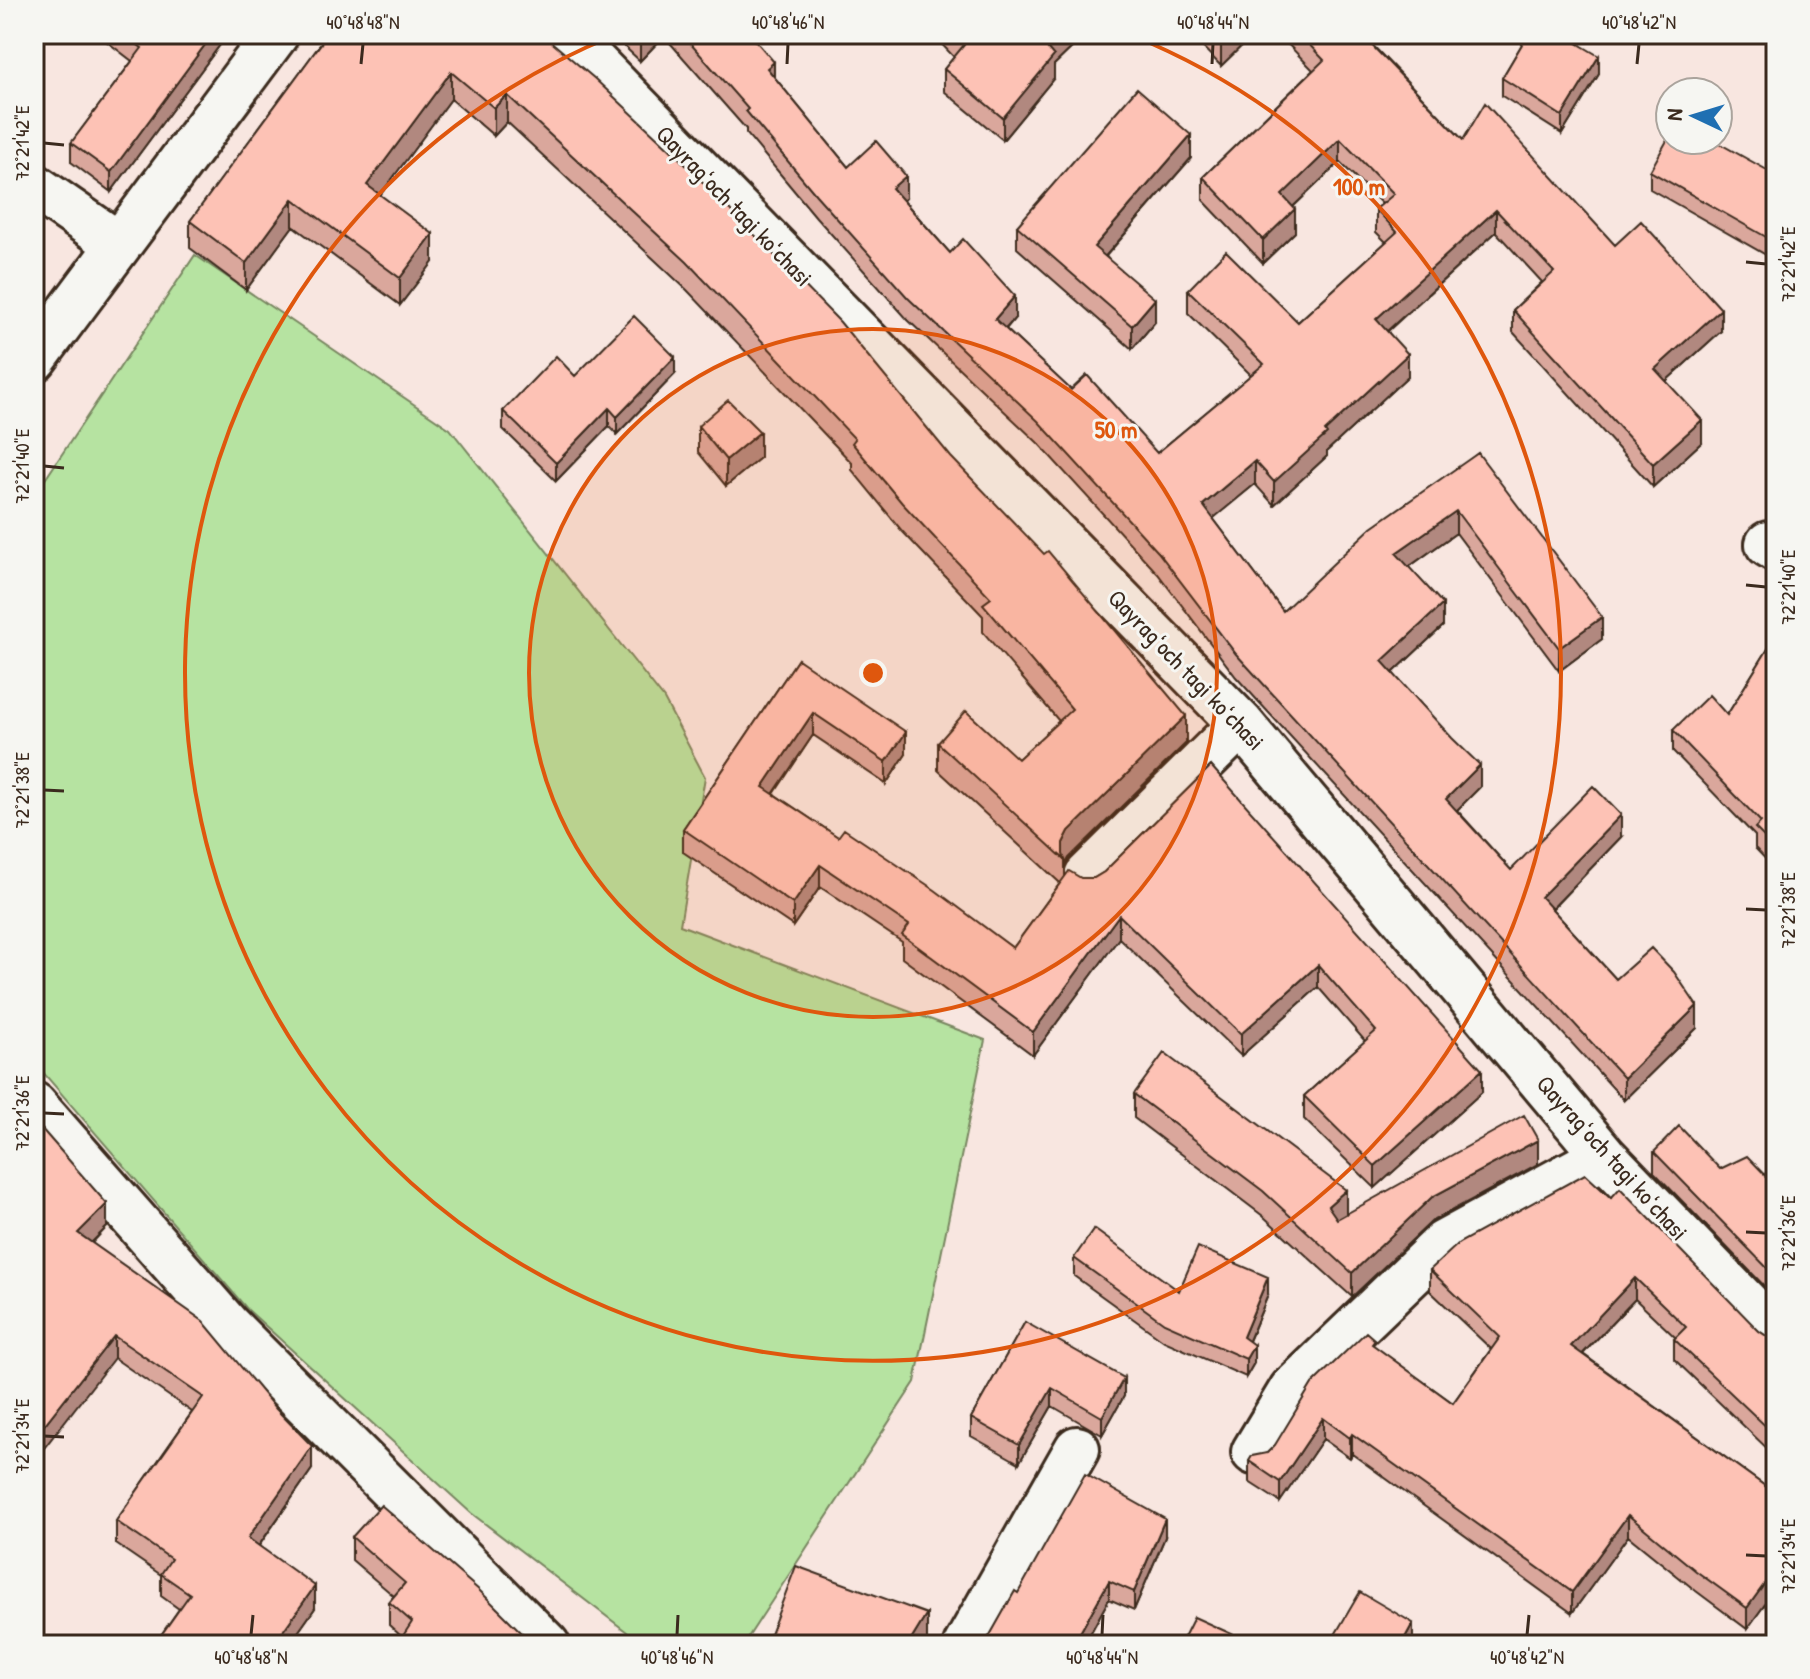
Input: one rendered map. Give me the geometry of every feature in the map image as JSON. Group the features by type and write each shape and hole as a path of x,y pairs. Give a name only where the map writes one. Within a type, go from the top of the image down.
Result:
{"street":[{"path":"34,359 276,34"},
{"name":"Qayragʻoch tagi koʻchasi","path":"566,34 1241,724 1604,1156 1776,1334"},
{"path":"34,186 118,244"},
{"path":"1087,876 1241,724"},
{"path":"34,1105 227,1325 547,1645"},
{"path":"1254,1452 1292,1389 1444,1243 1604,1156"},
{"path":"966,1645 1077,1449"}],"green space":[{"path":"195,255 450,429 664,699 705,777 680,925 985,1040 915,1382 743,1645 644,1645 471,1513 248,1310 34,1062 34,496"}],"building":[{"path":"123,34 213,34 111,172 71,143 142,48"},
{"path":"328,34 542,34 675,154 840,322 951,457 1044,554 1048,551 1186,716 1069,831 1063,843 1065,860 938,743 966,711 1018,759 1072,709 983,604 991,598 902,503 852,443 855,439 687,262 507,95 494,108 451,72 367,185 433,234 400,278 293,199 246,263 190,221"},
{"path":"682,34 750,34 774,62 767,68 848,167 876,141 906,176 892,188 950,253 963,239 1015,296 995,319 1071,390 1087,375 1157,453 1264,364 1188,290 1226,251 1298,322 1397,232 1376,209 1394,194 1340,139 1282,195 1295,209 1263,240 1203,177 1324,60 1299,34 1361,34 1463,140 1485,103 1615,245 1641,221 1721,309 1655,369 1702,420 1653,464 1513,310 1554,272 1496,210 1376,319 1408,354 1274,482 1255,461 1203,505 1283,611 1372,527 1478,453 1602,617 1559,648 1456,511 1396,553 1443,604 1382,661 1480,765 1446,799 1511,870 1593,786 1621,815 1541,897 1616,979 1651,948 1674,972 1697,1006 1624,1078 1236,654 1158,552 1038,421 908,298 816,195 746,111 748,109"},
{"path":"953,34 1063,34 1048,49 1054,56 1003,118 944,69 964,45"},
{"path":"1212,34 1231,34 1221,44"},
{"path":"1528,34 1576,34 1572,40 1599,56 1562,116 1502,78"},
{"path":"1137,88 1191,135 1094,247 1155,299 1132,326 1017,226"},
{"path":"1734,152 1776,175 1776,224 1768,238 1650,171 1658,156 1734,156"},
{"path":"634,316 675,357 617,417 609,408 556,463 503,411 556,356 575,376"},
{"path":"728,400 760,432 726,460 698,426"},
{"path":"1776,636 1776,849 1755,828 1761,822 1673,730 1709,695 1727,715"},
{"path":"798,659 906,732 886,762 813,713 763,787 838,837 844,829 935,890 1013,948 1069,871 1081,878 1094,878 1104,872 1211,766 1482,1070 1375,1166 1304,1096 1376,1031 1318,965 1241,1034 1119,915 1033,1032 902,935 909,925 820,865 793,904 683,829"},
{"path":"1164,1053 1346,1190 1328,1206 1337,1219 1524,1115 1538,1140 1432,1197 1352,1273 1263,1191 1134,1094"},
{"path":"34,1120 107,1204 78,1233 203,1321 276,1409 312,1446 248,1538 315,1586 273,1645 262,1645 256,1641 254,1645 154,1645 190,1594 161,1574 171,1559 116,1521 203,1397 114,1336 34,1438 34,1319 46,1305 34,1294"},
{"path":"1679,1126 1720,1169 1747,1156 1776,1186 1776,1277 1654,1152"},
{"path":"1585,1174 1611,1198 1620,1188 1759,1331 1768,1337 1776,1337 1776,1436 1674,1339 1686,1327 1635,1278 1571,1346 1776,1494 1776,1568 1747,1608 1628,1515 1572,1592 1352,1434 1350,1438 1323,1418 1280,1482 1249,1461 1252,1456 1267,1453 1275,1445 1312,1384 1366,1332 1375,1340 1372,1344 1453,1403 1500,1337 1430,1270 1459,1243"},
{"path":"1094,1229 1179,1291 1198,1247 1268,1277 1243,1337 1254,1345 1246,1359 1164,1323 1074,1258"},
{"path":"1025,1322 1124,1378 1102,1417 1052,1388 1019,1445 971,1418"},
{"path":"1085,1474 1165,1519 1134,1592 1109,1581 1073,1645 1002,1645 989,1637 1015,1591 1018,1593"},
{"path":"381,1505 538,1645 397,1645 412,1622 389,1602 405,1583 352,1537"},
{"path":"796,1566 927,1614 908,1645 766,1645"},
{"path":"1360,1592 1413,1623 1401,1645 1329,1645"},
{"path":"1194,1617 1256,1645 1180,1645"}]}
